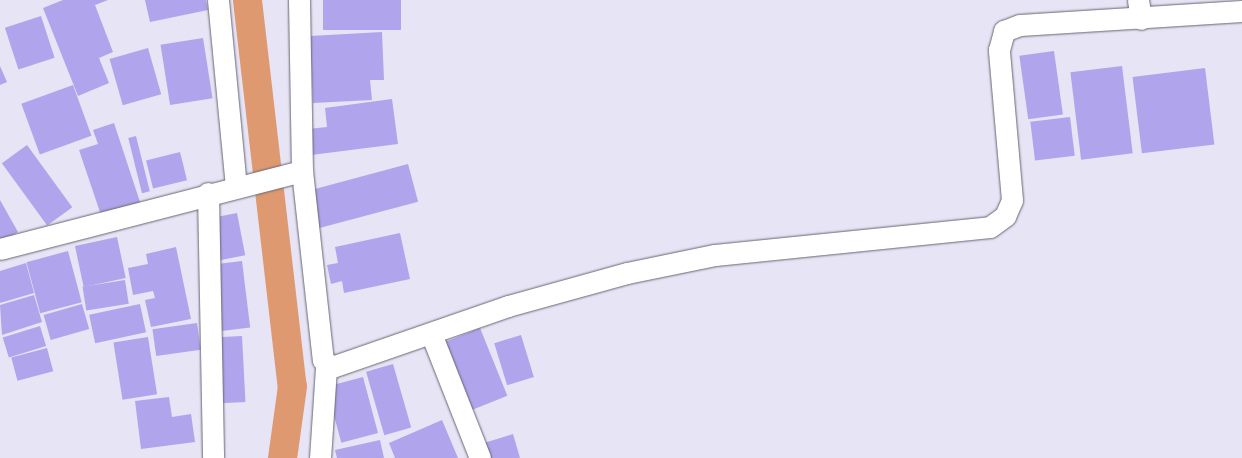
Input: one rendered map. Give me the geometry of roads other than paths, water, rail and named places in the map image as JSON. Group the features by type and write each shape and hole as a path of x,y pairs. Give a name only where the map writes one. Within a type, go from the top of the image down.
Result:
{"street":[{"path":"218,0 245,184"},
{"path":"299,0 294,173 326,367 320,458"},
{"path":"326,367 432,336 508,306 627,272 715,255 990,227 1004,216 1012,200 999,50 1004,31 1020,25 1139,9 1242,11"},
{"path":"0,249 208,193 294,173"},
{"path":"208,193 213,458"},
{"path":"432,336 480,458"}],"waterway":[{"path":"247,0 292,386 282,458"}]}
